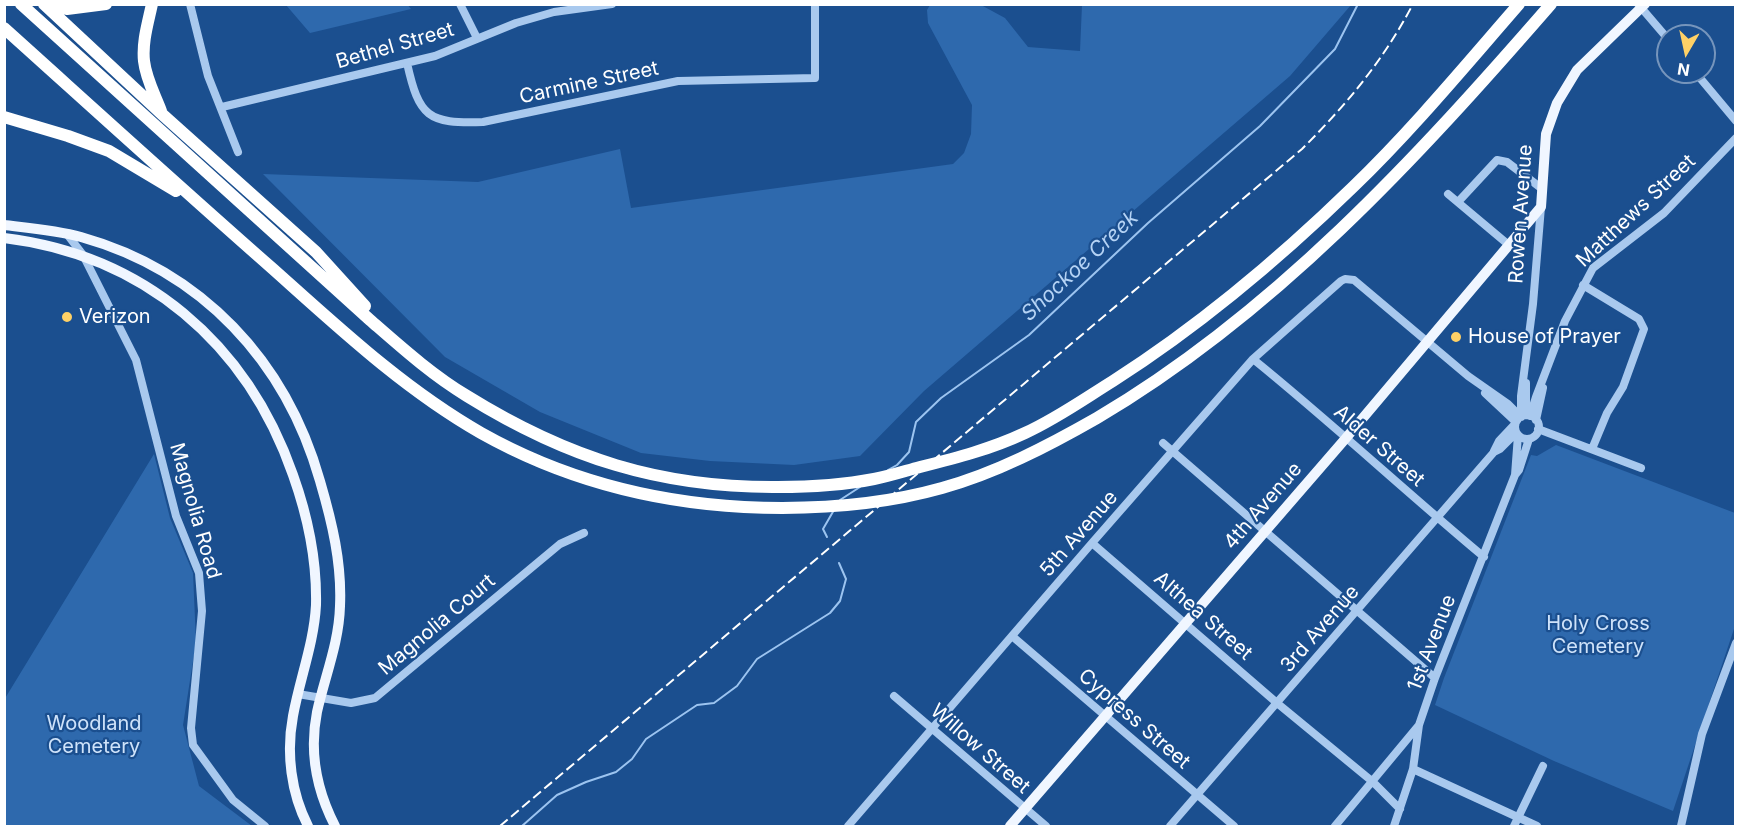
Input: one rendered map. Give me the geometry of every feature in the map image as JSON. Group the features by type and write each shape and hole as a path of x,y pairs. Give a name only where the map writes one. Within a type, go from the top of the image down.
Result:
{"highway":[{"path":"21,4 411,356 466,395 537,436 606,463 679,481 721,486 807,487 873,480 995,445 1026,433 1056,417 1148,358 1271,262 1354,187 1519,4"},
{"path":"44,4 163,115 316,252 411,356"},
{"path":"49,4 67,9 106,4"},
{"path":"152,4 145,36 144,61 163,115"},
{"path":"4,28 413,390 481,433 522,454 572,474 617,488 671,499 718,505 783,508 818,507 892,499 945,488 1055,442 1120,404 1193,354 1274,290 1342,228 1441,127 1551,4"},
{"path":"4,117 109,151 207,210"}],"main road":[{"name":"Rowen Avenue","path":"1541,207 1543,154 1551,116 1563,90 1584,64 1645,4"},
{"name":"4th Avenue","path":"1010,826 1346,438 1541,207"},
{"path":"4,225 67,234 92,241 140,259 161,271 204,300 235,328 258,354 291,405 317,470 332,524 339,564 338,630 321,698 315,730 314,756 321,793 335,826"},
{"path":"4,238 55,247 83,255 137,280 172,304 196,323 222,349 246,379 272,423 303,506 315,567 316,604 313,631 290,730 290,755 296,793 308,826"}],"street":[{"path":"190,4 208,76 238,152"},
{"path":"460,4 477,38"},
{"name":"Bethel Street","path":"222,107 435,56 516,23 554,12 612,4"},
{"name":"Carmine Street","path":"407,63 417,100 424,110 434,117 461,123 483,122 678,81 815,78 815,4"},
{"path":"1638,4 1656,25"},
{"path":"1705,84 1736,122"},
{"name":"Matthews Street","path":"1524,423 1543,381 1565,321 1583,285 1599,263 1664,213 1736,138"},
{"path":"1458,202 1494,161 1500,159 1541,188"},
{"path":"1448,194 1510,246"},
{"name":"Rowen Avenue","path":"1524,423 1521,396 1525,377 1541,207"},
{"name":"Magnolia Road","path":"67,234 83,255 136,360 176,516 199,573 202,611 191,728 193,745 233,800 265,826"},
{"name":"5th Avenue","path":"853,825 932,729 1253,359 1341,281 1354,280 1427,342"},
{"path":"1583,285 1639,319 1644,329 1623,387 1607,413 1592,449"},
{"path":"1427,342 1468,376 1472,383 1524,423 1535,435 1529,439 1523,438 1524,423"},
{"name":"Alder Street","path":"1253,359 1484,557"},
{"path":"1524,423 1641,468"},
{"name":"3rd Avenue","path":"1170,826 1494,452 1499,441 1524,423"},
{"name":"1st Avenue","path":"1515,475 1524,423"},
{"name":"1st Avenue","path":"1394,826 1413,769 1419,725 1435,678 1529,439"},
{"path":"1163,443 1435,678"},
{"name":"Magnolia Court","path":"298,694 351,703 375,698 560,543 584,533"},
{"name":"Althea Street","path":"1092,543 1277,703 1373,782 1400,809"},
{"name":"Cypress Street","path":"1012,636 1234,826"},
{"path":"1681,826 1702,734 1736,643"},
{"name":"Willow Street","path":"894,696 1046,826"},
{"path":"1335,826 1419,725"},
{"path":"1514,826 1543,766"},
{"path":"1413,769 1537,826"}],"green space":[{"path":"407,4 411,9 310,33 286,5"},
{"path":"930,5 981,5 1005,18 1028,47 1080,51 1082,5 1351,5 1290,76 924,391 860,456 794,465 710,461 641,453 540,412 445,357 263,174 478,182 620,149 631,208 953,164 964,153 971,134 972,105 928,23 927,10"},
{"name":"Holy Cross Cemetery","path":"1556,445 1735,513 1735,626 1673,811 1554,761 1435,705 1531,455 1537,456"},
{"name":"Woodland Cemetery","path":"154,454 170,518 193,573 196,642 183,725 199,786 252,826 5,826 4,700"}],"waterway":[{"name":"Shockoe Creek","path":"888,470 897,465 909,452 916,422 941,398 1029,335 1148,223 1260,126 1335,49 1358,4"},
{"name":"Shockoe Creek","path":"840,500 860,487"},
{"name":"Shockoe Creek","path":"827,537 823,529 834,510"},
{"name":"Shockoe Creek","path":"522,826 557,795 616,772 632,759 646,739 697,705 714,703 737,686 757,659 830,613 840,601 846,579 839,563"}],"railway":[{"path":"500,826 1302,149 1377,63 1413,4"}],"place":[{"name":"Verizon","path":"67,317"},
{"name":"House of Prayer","path":"1456,337"}]}
